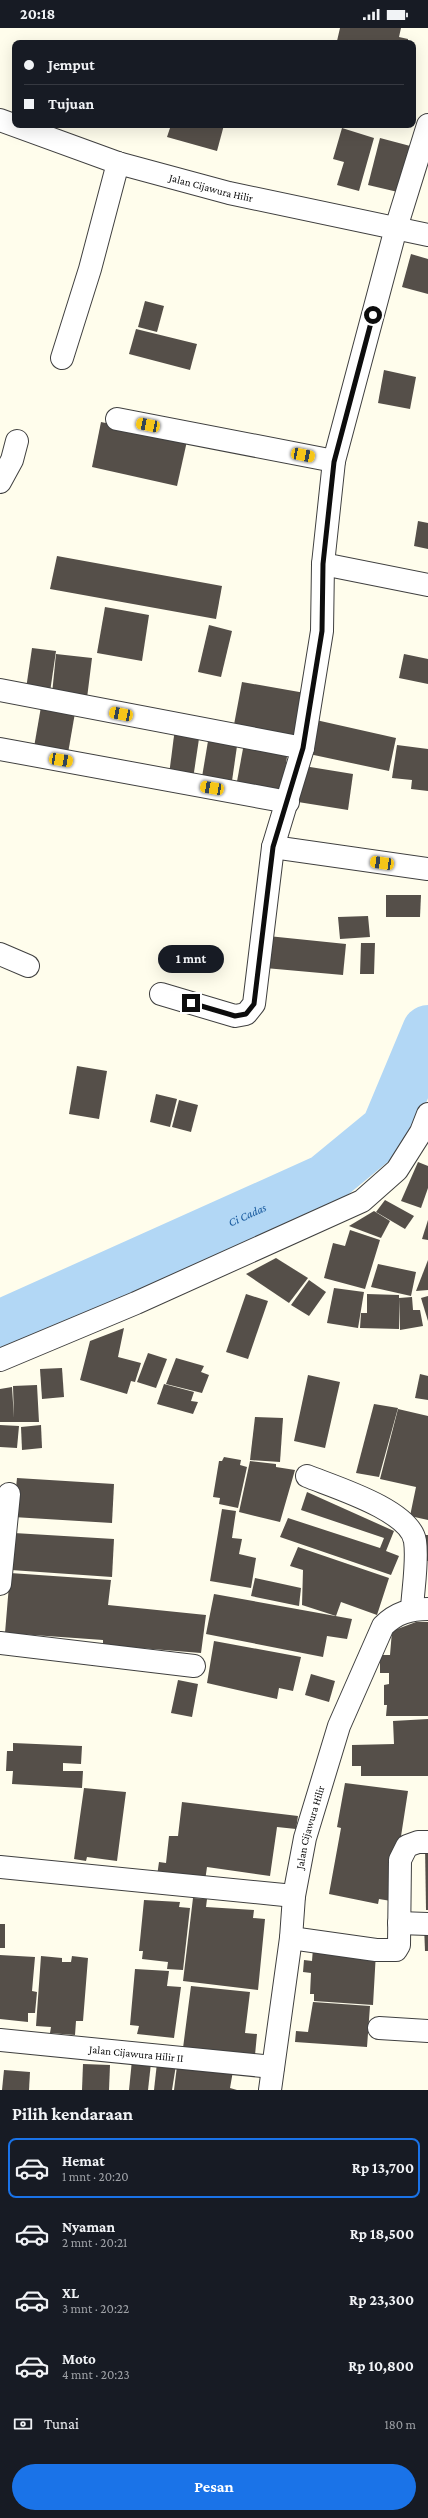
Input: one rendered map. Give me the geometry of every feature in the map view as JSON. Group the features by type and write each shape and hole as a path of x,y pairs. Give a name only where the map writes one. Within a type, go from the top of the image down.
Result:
{"street":[{"path":"161,994 235,1016 246,1014 254,1004 273,847 288,802 303,748 322,631 323,564 334,462 396,228 428,125"},
{"name":"Jalan Cijawura Hilir","path":"22,128 118,163 229,193 428,235"},
{"path":"62,358 90,269 118,163"},
{"path":"117,419 334,462"},
{"path":"0,482 12,460 17,441"},
{"path":"323,564 428,585"},
{"path":"0,690 303,748"},
{"path":"0,749 288,802"},
{"path":"273,847 428,869"},
{"path":"0,954 28,966"},
{"path":"0,1360 136,1303 362,1201 397,1170 421,1132 428,1114"},
{"path":"307,1476 367,1500 406,1524 415,1540 420,1609"},
{"path":"0,1584 9,1494"},
{"name":"Jalan Cijawura Hilir","path":"270,2090 291,1938 294,1896 305,1838 344,1712 383,1626 391,1618 420,1609"},
{"path":"0,1643 194,1666"},
{"path":"291,1938 376,1950 396,1950 399,1945 400,1860 407,1846 418,1842 428,1842"},
{"path":"0,1867 294,1896"},
{"path":"399,1924 428,1924"},
{"path":"380,2028 428,2031"},
{"name":"Jalan Cijawura Hilir II","path":"0,2040 273,2067"}],"building":[{"path":"340,28 401,28 399,37 408,39 408,40 337,40"},
{"path":"170,128 223,128 217,151 167,137"},
{"path":"342,128 374,138 359,191 337,185 344,162 333,159"},
{"path":"380,138 414,147 402,193 368,185"},
{"path":"411,254 428,259 428,294 402,287"},
{"path":"145,301 164,306 157,332 138,327"},
{"path":"136,329 197,344 190,370 129,354"},
{"path":"384,370 416,377 410,409 378,403"},
{"path":"101,422 187,441 177,486 92,467"},
{"path":"418,521 428,523 428,549 414,546"},
{"path":"57,556 222,586 216,619 50,589"},
{"path":"105,607 149,615 142,661 97,653"},
{"path":"209,625 232,631 221,677 198,672"},
{"path":"32,648 56,651 50,692 26,689"},
{"path":"56,654 92,658 87,698 52,694"},
{"path":"404,654 428,659 428,684 399,678"},
{"path":"242,682 305,693 297,741 233,730"},
{"path":"42,701 76,707 67,759 33,753"},
{"path":"316,720 396,738 389,771 309,754"},
{"path":"175,728 200,732 193,779 169,775"},
{"path":"209,735 238,739 231,788 201,783"},
{"path":"244,743 288,750 282,791 236,787"},
{"path":"397,745 428,749 428,791 411,789 412,780 392,778"},
{"path":"304,766 353,774 348,810 298,802"},
{"path":"386,895 421,895 420,917 386,917"},
{"path":"368,916 370,937 340,939 338,917"},
{"path":"268,936 346,944 343,975 265,968"},
{"path":"361,943 375,943 374,974 360,974"},
{"path":"77,1066 107,1071 99,1119 69,1114"},
{"path":"156,1094 177,1099 170,1127 150,1122"},
{"path":"179,1100 198,1105 191,1132 172,1127"},
{"path":"418,1162 428,1166 428,1188 421,1208 401,1201"},
{"path":"385,1200 414,1216 405,1229 376,1212"},
{"path":"374,1211 390,1221 381,1238 349,1226"},
{"path":"428,1220 428,1240 422,1239"},
{"path":"350,1230 380,1240 365,1289 324,1278 333,1243 345,1246"},
{"path":"276,1258 308,1278 289,1303 246,1274"},
{"path":"428,1260 428,1290 416,1291"},
{"path":"378,1264 416,1272 411,1296 371,1287"},
{"path":"309,1280 326,1292 309,1316 291,1305"},
{"path":"334,1288 364,1292 358,1328 327,1323"},
{"path":"246,1294 268,1301 248,1359 226,1352"},
{"path":"367,1294 399,1295 399,1329 360,1328 361,1313 367,1313"},
{"path":"428,1296 428,1321 421,1298"},
{"path":"412,1297 413,1310 420,1310 423,1326 400,1330 399,1298"},
{"path":"124,1328 118,1357 141,1363 135,1382 131,1381 127,1394 80,1380 90,1341"},
{"path":"148,1353 167,1359 156,1388 137,1382"},
{"path":"176,1358 204,1366 201,1372 209,1375 202,1393 166,1384"},
{"path":"62,1368 64,1397 42,1399 40,1369"},
{"path":"420,1374 428,1376 428,1400 415,1398"},
{"path":"308,1375 340,1382 325,1448 294,1441"},
{"path":"164,1384 194,1392 191,1401 198,1402 193,1414 157,1404"},
{"path":"37,1385 39,1422 0,1422 0,1389 12,1387 14,1418 13,1386"},
{"path":"374,1404 398,1408 379,1477 356,1473"},
{"path":"398,1409 428,1416 428,1520 410,1516 416,1487 380,1479"},
{"path":"255,1417 283,1418 280,1462 250,1460"},
{"path":"0,1425 19,1426 17,1448 0,1447"},
{"path":"41,1425 42,1448 22,1450 21,1427"},
{"path":"224,1457 241,1460 240,1465 247,1467 238,1508 219,1504 220,1498 213,1497 219,1461 222,1461"},
{"path":"250,1461 276,1464 276,1467 295,1470 280,1522 239,1512"},
{"path":"17,1478 114,1484 112,1523 13,1517"},
{"path":"307,1492 394,1531 386,1551 399,1556 391,1575 280,1537 288,1518 380,1548 384,1538 301,1510"},
{"path":"222,1509 236,1511 232,1538 242,1539 239,1554 256,1558 251,1588 210,1581"},
{"path":"14,1533 114,1539 112,1577 11,1570"},
{"path":"420,1535 428,1535 428,1561 421,1561"},
{"path":"298,1547 389,1578 377,1615 341,1602 336,1616 302,1605 303,1570 290,1566"},
{"path":"10,1573 111,1580 108,1605 206,1615 201,1653 103,1645 103,1640 5,1633"},
{"path":"255,1578 301,1588 299,1606 251,1596"},
{"path":"214,1594 352,1619 347,1639 327,1636 323,1657 206,1634"},
{"path":"416,1622 428,1622 428,1716 386,1716 387,1705 384,1705 384,1685 389,1684 389,1673 380,1673 380,1655 390,1655 392,1631"},
{"path":"214,1641 301,1657 293,1691 279,1688 277,1699 207,1683"},
{"path":"311,1674 335,1681 329,1702 305,1695"},
{"path":"178,1680 198,1684 192,1717 171,1713"},
{"path":"428,1719 428,1776 361,1776 361,1766 352,1766 352,1745 394,1744 393,1721"},
{"path":"13,1743 82,1746 81,1764 63,1763 63,1771 83,1771 82,1788 12,1784 13,1771 6,1771 7,1751 13,1751"},
{"path":"345,1783 408,1791 391,1901 379,1899 378,1904 329,1894 341,1828 337,1827"},
{"path":"84,1788 126,1792 117,1861 87,1857 86,1861 74,1859"},
{"path":"182,1802 298,1816 296,1829 277,1827 270,1876 207,1867 205,1881 157,1876 159,1862 166,1863 169,1836 178,1836"},
{"path":"425,1846 428,1846 428,1910 426,1910"},
{"path":"193,1898 207,1899 206,1907 254,1910 253,1918 265,1919 258,1990 183,1981"},
{"path":"144,1900 180,1902 179,1907 190,1908 183,1970 167,1969 168,1962 142,1959 143,1951 139,1951"},
{"path":"0,1924 5,1924 5,1948 0,1948"},
{"path":"424,1925 428,1925 428,1951 425,1951"},
{"path":"313,1948 376,1952 373,2005 314,2001 314,1994 310,1994 311,1973 303,1972 304,1960 312,1961"},
{"path":"0,1955 35,1957 32,1991 37,1992 35,2013 28,2013 28,2022 0,2019"},
{"path":"41,1956 62,1958 62,1962 71,1962 72,1956 88,1958 83,2021 76,2021 75,2035 50,2033 51,2027 36,2026"},
{"path":"135,1969 169,1971 167,1986 181,1987 174,2038 137,2034 139,2026 130,2025"},
{"path":"191,1986 250,1992 245,2033 257,2034 255,2055 183,2048"},
{"path":"313,2002 370,2006 367,2047 295,2042 296,2031 308,2032"},
{"path":"132,2060 151,2063 148,2090 129,2090"},
{"path":"157,2063 176,2065 172,2090 154,2090"},
{"path":"83,2064 110,2065 109,2090 82,2090"},
{"path":"177,2066 233,2071 230,2088 237,2090 174,2090"},
{"path":"4,2070 30,2072 29,2090 2,2090"}],"waterway":[{"name":"Ci Cadas","path":"0,1326 325,1180 387,1129 428,1031"}],"route":[{"path":"191,1003 235,1016 246,1014 254,1004 273,847 288,802 303,748 322,631 323,564 334,462 373,315"}]}
